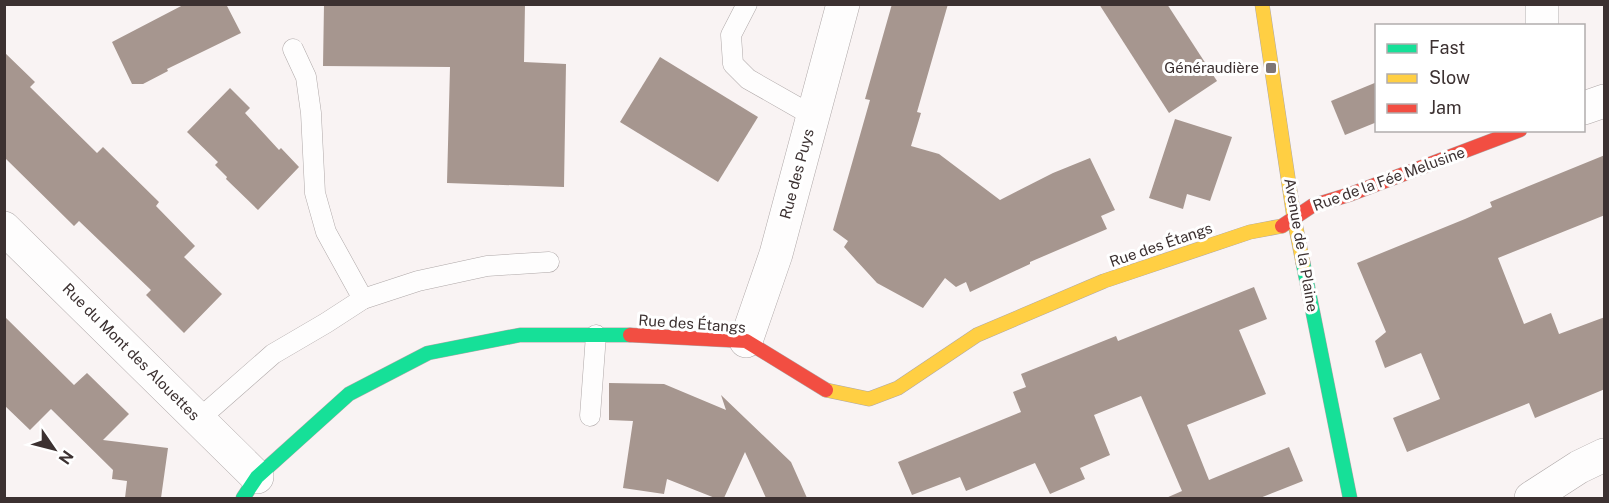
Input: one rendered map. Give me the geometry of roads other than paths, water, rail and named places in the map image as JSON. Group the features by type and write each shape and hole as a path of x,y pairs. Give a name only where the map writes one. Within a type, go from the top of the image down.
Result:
{"street":[{"name":"Rue des Puys","path":"746,342 776,254 843,4"},
{"name":"Avenue de la Plaine","path":"1262,4 1294,218 1353,493"},
{"path":"1542,4 1542,24"},
{"path":"1585,108 1605,101"},
{"name":"Rue de la Fée Melusine","path":"1294,218 1312,206 1352,194 1515,132"},
{"name":"Rue des Étangs","path":"250,488 349,394 428,353 520,334 596,334 746,342 826,390 869,399 897,388 977,335 1104,281 1250,232 1282,226 1294,218"},
{"name":"Rue du Mont des Alouettes","path":"4,228 199,419 250,488"},
{"path":"1531,498 1579,467 1605,455"}],"lane":[{"path":"747,4 731,35 733,64 748,79 813,116"},
{"path":"293,49 306,77 311,113 315,193 326,232 363,299"},
{"path":"199,419 273,354 363,299 418,281 487,266 549,262"},
{"path":"590,416 596,334"}],"place":[{"name":"Généraudière","path":"1271,68"}]}
